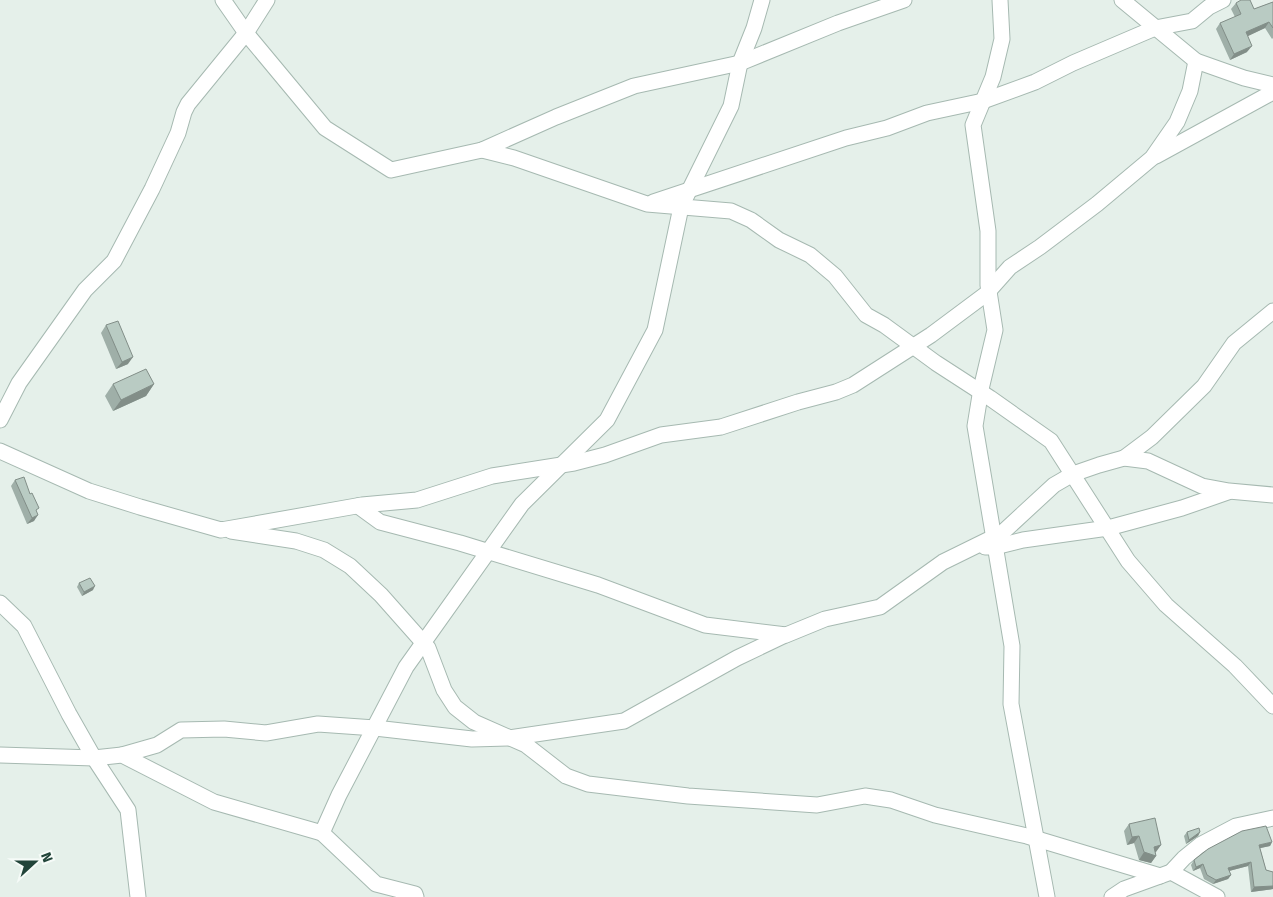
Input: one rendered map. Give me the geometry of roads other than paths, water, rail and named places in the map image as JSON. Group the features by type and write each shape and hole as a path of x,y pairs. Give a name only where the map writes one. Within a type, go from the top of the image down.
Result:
{"street":[{"path":"223,0 246,33 325,128 391,170 482,150 556,117 634,86 740,63 838,23 904,0"},
{"path":"0,420 19,383 86,290 114,261 152,189 178,132 188,104 246,33 267,0"},
{"path":"322,834 339,795 406,667 522,504 607,420 656,330 682,207 731,106 740,63 754,28 762,0"},
{"path":"1000,0 1002,40 993,77 972,125 988,231 989,291 995,330 980,392 975,426 1012,646 1012,704 1047,897"},
{"path":"1122,0 1196,61 1244,78 1273,85"},
{"path":"647,204 846,138 887,128 927,113 983,101 1035,82 1073,63 1155,28 1192,21 1209,7 1224,0"},
{"path":"1152,158 1177,122 1190,91 1196,61"},
{"path":"221,530 275,519 358,506 417,500 492,476 562,465 605,455 661,435 721,427 854,385 931,335 989,291 1010,266 1040,247 1097,204 1152,158 1273,92"},
{"path":"482,150 514,158 647,204 731,211 751,220 779,240 810,256 835,276 866,316 884,325 1051,441 1128,561 1166,605 1235,666 1273,706"},
{"path":"994,542 1054,485 1073,474 1124,458 1152,437 1204,386 1234,343 1273,311"},
{"path":"0,451 88,490 140,507 221,530 296,541 324,550 350,566 381,595 428,648 444,690 455,707 474,722 526,745 566,776 588,784 688,796 816,805 864,796 891,800 935,815 1026,836 1166,874 1217,897"},
{"path":"1124,458 1148,461 1202,486 1229,491 1273,495"},
{"path":"0,755 94,758 122,755 157,745 181,730 224,729 266,733 318,724 472,739 508,738 624,721 737,658 786,635 825,619 880,607 943,562 974,547 994,542 1023,540 1108,528 1182,508 1229,491"},
{"path":"358,506 380,522 598,584 705,625 786,635"},
{"path":"0,603 24,626 69,714 94,758 128,810 138,897"},
{"path":"122,755 214,802 322,834 376,884 414,894 416,897"},
{"path":"1112,897 1124,889 1166,874 1200,845 1236,826 1273,818"}]}
